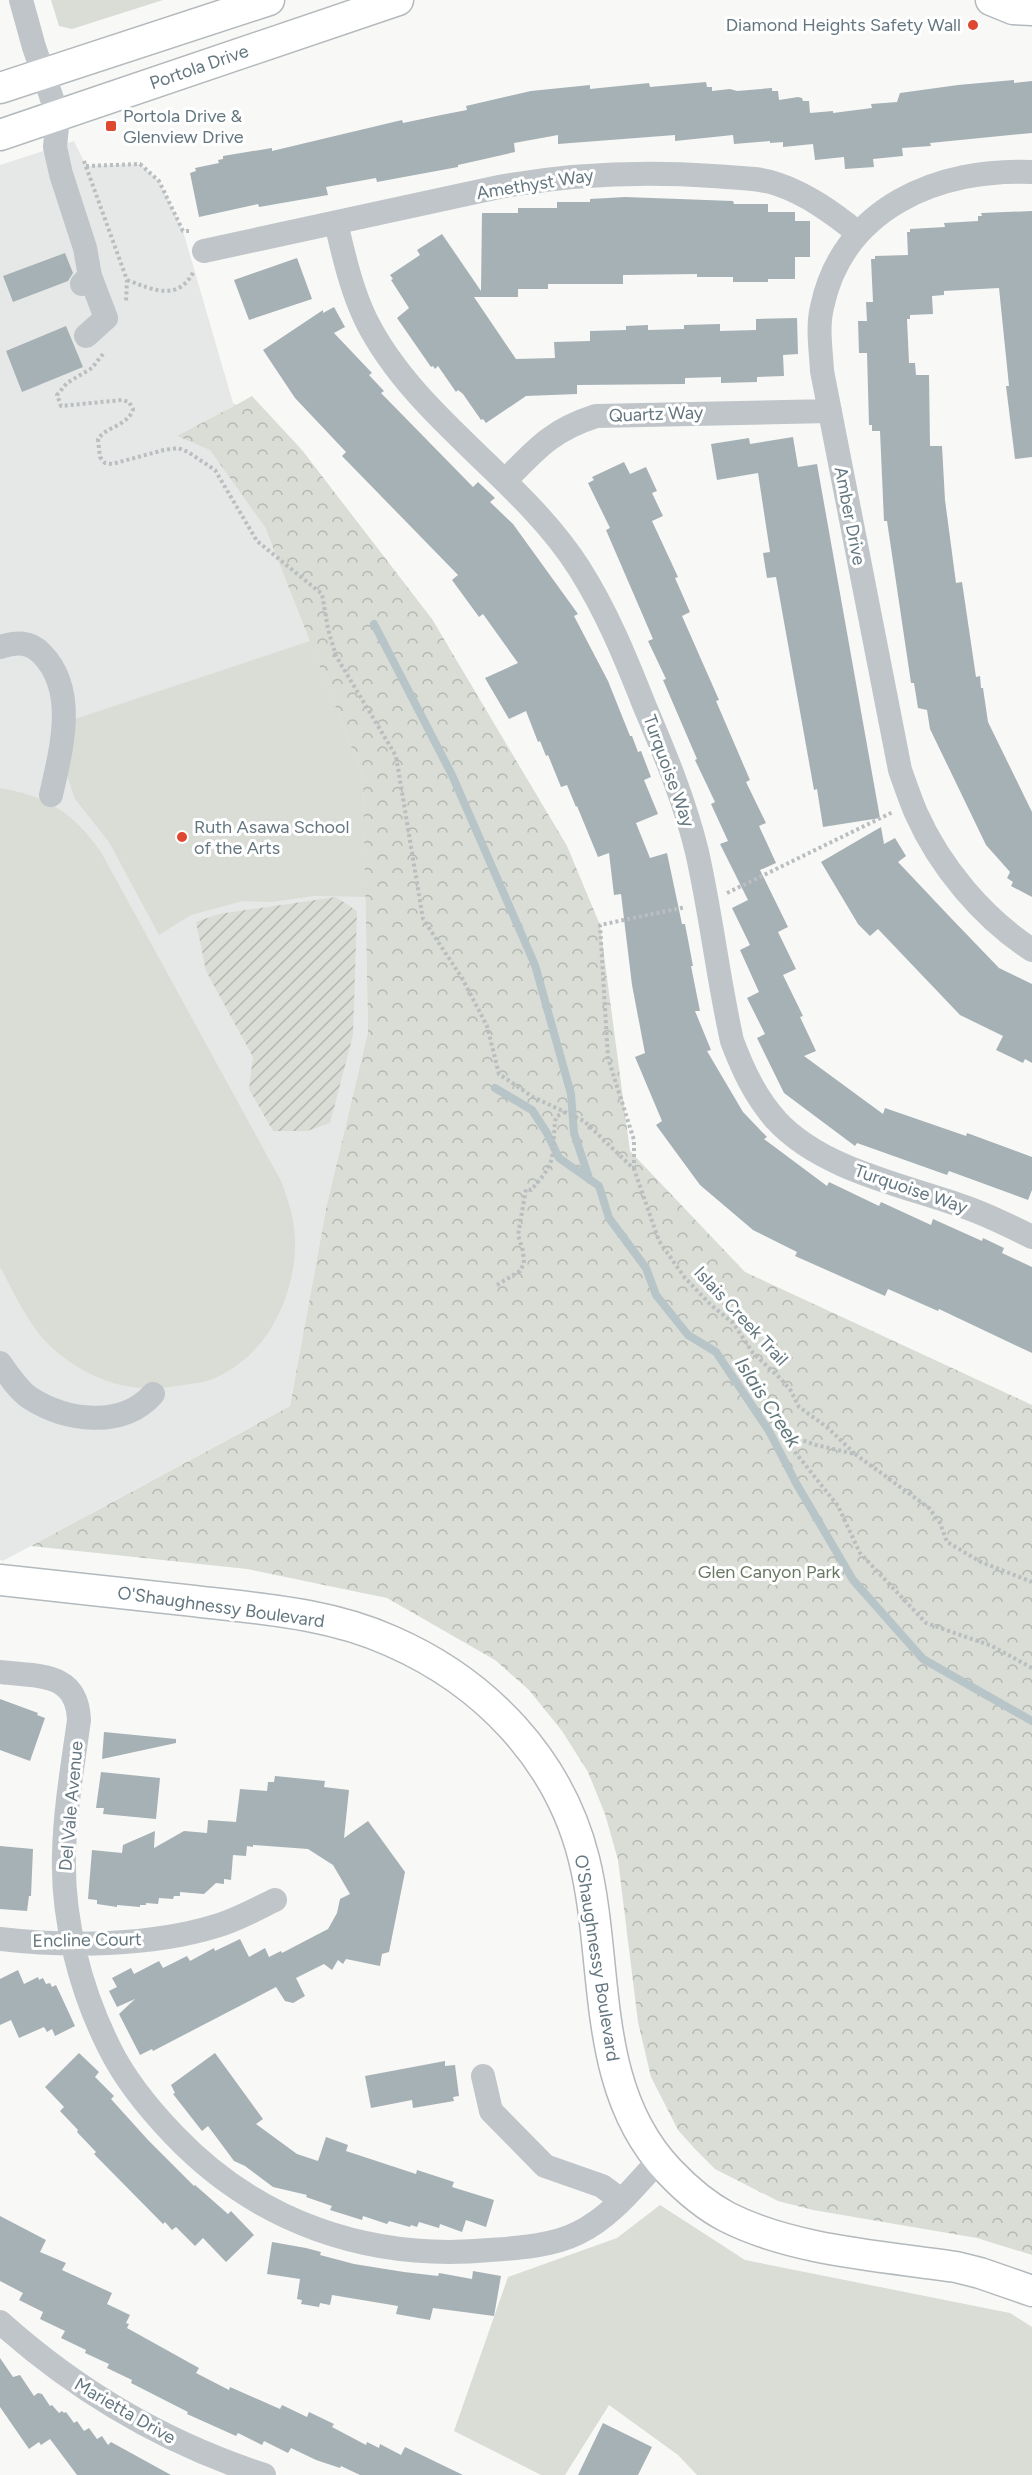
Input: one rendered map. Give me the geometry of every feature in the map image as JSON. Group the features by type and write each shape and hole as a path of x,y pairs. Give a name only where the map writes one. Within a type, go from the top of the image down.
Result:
{"main road":[{"path":"0,88 269,0"},
{"name":"Portola Drive","path":"0,135 398,0"},
{"path":"973,0 1012,6"},
{"name":"O'Shaughnessy Boulevard","path":"0,1580 272,1610 346,1625 390,1640 434,1662 476,1691 495,1708 540,1760 568,1810 588,1880 607,2028 616,2078 634,2121 659,2160 701,2200 726,2216 753,2228 797,2242 956,2267 1032,2291"}],"street":[{"path":"21,0 58,116 55,147 61,174 85,248 86,280 106,318 86,336"},
{"name":"Amber Drive","path":"1032,172 979,173 943,181 909,194 880,212 858,233 843,255 830,281 821,308 820,337 822,371 900,770 912,802 936,850 958,881 985,911 1017,940 1032,950"},
{"name":"Amethyst Way","path":"204,251 546,178 638,173 721,177 775,183 807,196 858,233"},
{"name":"Turquoise Way","path":"336,223 353,291 367,322 383,348 424,400 556,536 578,566 613,628 671,769 697,852 732,1041 743,1070 757,1096 777,1121 807,1145 842,1164 884,1181 966,1208 1032,1237"},
{"name":"Quartz Way","path":"505,481 552,435 572,424 596,416 830,411"},
{"path":"0,647 20,642 35,646 48,660 58,678 64,700 63,740 51,795"},
{"path":"0,1362 28,1397 59,1411 93,1419 118,1415 143,1405 153,1394"},
{"name":"Del Vale Avenue","path":"0,1672 47,1678 61,1683 73,1692 78,1706 79,1720 64,1856 68,1917 83,1980 109,2049 131,2084 156,2117 219,2178 254,2202 292,2221 334,2235 381,2247 425,2253 466,2252 513,2248 556,2241 575,2235 593,2225 621,2200 659,2160"},
{"name":"Encline Court","path":"0,1939 125,1942 189,1933 239,1918 275,1900"},
{"path":"483,2076 490,2111 545,2166 602,2186 621,2200"},
{"name":"Marietta Drive","path":"0,2322 61,2373 129,2417 188,2447 264,2475"}],"path":[{"path":"86,166 140,164 159,181 183,231 198,231 204,251 187,283 175,291 156,291 127,280"},
{"name":"Islais Creek Trail","path":"67,383 57,395 61,405 122,400 129,402 133,409 126,421 98,439 100,457 105,463 112,464 178,448 188,452 215,470 257,541 322,594 328,629 336,656 396,756 423,919 462,978 487,1026 499,1074 533,1097 584,1121 634,1169 658,1241 685,1278 711,1305 733,1323 753,1353 781,1379 800,1407 828,1428 855,1454 928,1508 940,1523 947,1542 981,1562 1032,1582"},
{"path":"634,1169 634,1140 608,1058 600,925 707,903 912,802"},
{"path":"497,1285 520,1271 524,1263 518,1235 526,1189 531,1190 541,1179 552,1158 552,1134 556,1117 566,1113"},
{"path":"855,1454 816,1445 779,1432 838,1506 860,1553 926,1623 992,1646 1032,1668"}],"shaded area":[{"name":"Ruth Asawa School of the Arts","path":"74,141 86,166 140,164 159,181 183,231 233,403 265,527 363,777 368,1032 327,1204 290,1406 3,1561 0,1560 0,165"}],"green space":[{"path":"51,0 163,0 72,29 59,26"},
{"name":"Glen Canyon Park","path":"252,396 302,450 432,619 567,846 600,925 630,1151 745,1272 1032,1405 1032,2255 977,2238 813,2210 778,2201 715,2169 695,2149 678,2130 651,2077 638,2022 618,1860 605,1814 588,1772 562,1731 529,1690 495,1660 387,1598 247,1569 31,1546 290,1406 327,1204 368,1032 363,777 265,527 210,450 177,436 234,406 233,403 236,405"},
{"path":"310,641 363,777 366,897 314,896 272,902 243,901 191,915 159,935 109,842 75,799 67,776 72,720"},
{"path":"0,788 32,796 58,808 91,838 101,852 284,1188 295,1238 291,1279 285,1300 265,1337 251,1353 235,1367 212,1379 177,1386 145,1388 116,1384 89,1373 62,1356 42,1337 26,1315 0,1267"},
{"path":"336,897 357,911 353,1035 330,1123 307,1131 273,1131 249,1089 253,1057 206,971 196,922 219,914"},
{"path":"660,2205 745,2260 1010,2313 1032,2327 1032,2475 697,2475 678,2455 609,2405 565,2475 541,2475 454,2431 508,2277 617,2238"}],"building":[{"path":"1014,80 1014,83 1032,81 1032,133 902,148 903,156 873,159 874,167 845,169 844,157 815,160 813,144 783,147 783,142 770,143 770,141 734,144 733,135 675,141 675,135 558,144 558,135 514,143 515,152 458,165 458,167 377,182 376,178 326,187 328,195 259,207 258,204 199,217 190,173 196,171 195,168 219,163 218,160 223,159 223,156 272,148 272,151 402,120 403,123 467,110 466,106 531,91 590,85 590,89 649,83 650,87 706,82 707,87 712,87 712,91 772,88 772,91 778,91 779,100 798,97 803,101 809,101 810,113 833,111 833,113 872,108 871,104 897,102 900,93"},
{"path":"625,197 768,204 768,212 795,212 795,221 810,221 810,257 795,257 795,279 733,282 733,277 697,277 697,274 623,275 623,284 548,284 548,289 518,289 518,297 474,297 516,359 555,358 554,342 590,341 590,331 626,330 626,326 648,325 648,330 684,329 684,325 720,324 720,331 756,330 756,319 797,318 798,354 783,355 784,376 757,377 757,382 721,383 721,377 685,378 685,384 577,385 577,394 526,396 486,423 483,419 481,420 463,394 458,390 456,392 438,366 435,369 431,367 397,318 409,308 390,275 420,255 417,250 442,234 481,291 482,213 518,213 518,208 557,208 557,202 590,202 590,199"},
{"path":"1032,211 1032,457 1015,459 1006,386 1009,386 999,288 944,291 944,295 932,296 933,314 910,315 910,319 907,319 909,363 915,363 916,375 929,375 930,446 942,446 945,500 956,583 962,582 976,677 980,676 988,722 1032,812 1032,897 1011,886 1013,882 1007,878 1010,872 986,845 930,729 927,710 918,708 914,683 911,683 887,521 884,521 880,431 872,431 872,425 869,425 867,353 859,353 858,321 867,321 866,302 873,302 871,259 875,259 875,256 908,255 907,232 910,232 910,229 945,227 944,223 978,221 978,216 982,216 981,213"},
{"path":"65,253 73,273 68,281 13,302 3,276"},
{"path":"297,258 312,299 249,320 234,280"},
{"path":"334,307 345,327 334,333 372,373 369,375 384,391 381,393 473,487 478,482 495,498 490,502 513,524 578,614 574,616 608,681 630,736 638,752 641,751 651,777 644,780 658,814 636,823 650,858 667,853 693,966 691,966 700,1011 695,1011 711,1050 707,1051 743,1112 767,1137 764,1139 827,1186 829,1182 879,1206 881,1202 931,1225 933,1219 982,1241 983,1238 1004,1248 1002,1253 1032,1267 1032,1353 939,1309 938,1311 888,1289 885,1296 795,1256 797,1252 753,1230 700,1185 656,1125 662,1121 635,1057 645,1053 632,985 621,894 614,895 609,853 598,857 567,785 561,787 548,755 546,756 540,741 538,742 526,711 509,719 485,678 518,663 483,614 479,617 452,580 458,575 342,456 346,452 295,398 263,350 323,310 323,313"},
{"path":"66,326 83,367 22,392 6,351"},
{"path":"793,437 798,467 817,464 880,818 823,827 817,789 814,790 776,577 767,578 763,553 770,552 758,473 717,480 711,444 749,438 750,444"},
{"path":"624,462 630,474 646,467 657,491 652,493 663,516 652,521 678,577 675,578 690,612 682,616 719,700 716,701 750,780 746,782 766,823 759,826 776,863 760,870 788,927 778,932 796,969 783,975 803,1016 800,1017 816,1051 804,1056 883,1114 885,1108 966,1136 967,1133 1032,1157 1032,1190 1028,1200 949,1171 947,1175 857,1143 855,1146 784,1093 757,1038 765,1034 747,998 759,992 740,950 750,945 732,908 748,900 720,844 728,841 711,804 715,802 695,760 697,759 663,680 666,679 648,641 653,639 606,530 610,528 588,483 594,480 592,477"},
{"path":"881,827 884,844 895,838 906,856 898,862 999,968 1032,984 1032,1063 1025,1059 1023,1063 996,1050 1003,1036 960,1015 878,929 870,936 858,924 821,862"},
{"path":"0,1699 38,1713 37,1715 45,1718 30,1761 0,1750"},
{"path":"104,1732 176,1739 176,1743 102,1759"},
{"path":"101,1772 160,1778 156,1819 103,1814 104,1808 96,1808"},
{"path":"275,1776 325,1781 324,1787 349,1790 344,1838 368,1821 405,1872 389,1952 382,1954 380,1966 346,1959 343,1964 338,1960 332,1970 324,1964 296,1978 305,1996 293,2003 285,2001 276,1987 153,2051 152,2049 140,2055 119,2014 135,1999 117,2007 109,1991 117,1987 112,1978 131,1968 134,1974 159,1961 163,1968 187,1956 190,1961 214,1948 215,1951 240,1939 249,1957 265,1948 269,1957 281,1951 282,1953 328,1929 337,1913 340,1899 350,1894 333,1865 308,1849 253,1845 253,1847 247,1846 246,1856 233,1855 231,1880 224,1879 224,1884 216,1883 204,1894 180,1892 180,1896 174,1896 173,1899 159,1898 158,1904 146,1903 140,1907 97,1904 97,1900 88,1899 92,1850 122,1853 123,1845 155,1831 154,1848 184,1831 207,1833 208,1820 236,1822 240,1789 267,1791 268,1782 274,1782"},
{"path":"0,1846 33,1849 31,1896 29,1896 27,1911 0,1909"},
{"path":"18,1970 24,1984 38,1977 39,1980 43,1978 46,1984 50,1983 52,1987 56,1985 75,2026 55,2036 52,2029 47,2032 44,2027 19,2038 11,2020 0,2025 0,1979"},
{"path":"79,2053 99,2072 95,2077 114,2096 111,2099 148,2140 194,2186 228,2214 231,2211 254,2235 226,2262 203,2238 195,2246 176,2227 172,2230 165,2222 163,2224 94,2154 96,2152 60,2111 64,2107 45,2087"},
{"path":"215,2053 263,2119 256,2124 297,2154 318,2161 326,2137 348,2145 346,2151 416,2174 417,2170 454,2182 452,2187 494,2200 486,2227 466,2220 462,2232 440,2224 439,2228 419,2222 417,2227 411,2225 410,2227 389,2221 387,2224 363,2216 362,2220 330,2210 332,2206 306,2197 307,2195 273,2187 245,2166 234,2161 208,2126 202,2131 173,2094 175,2093 171,2085"},
{"path":"445,2061 445,2066 455,2065 459,2096 453,2097 454,2101 413,2108 412,2100 371,2108 365,2076"},
{"path":"0,2216 46,2240 40,2252 66,2263 62,2270 112,2293 107,2304 130,2315 126,2323 129,2324 127,2328 199,2368 196,2373 229,2390 230,2387 280,2409 282,2405 307,2417 309,2412 334,2424 332,2427 366,2445 367,2442 379,2448 380,2444 401,2455 405,2447 463,2475 360,2475 341,2466 340,2468 316,2460 291,2448 288,2453 264,2441 262,2445 238,2433 236,2436 187,2414 188,2412 131,2383 132,2380 107,2368 109,2364 61,2338 65,2331 40,2319 43,2312 19,2300 23,2293 0,2281"},
{"path":"272,2242 321,2252 320,2255 354,2264 404,2272 438,2276 439,2273 472,2279 473,2271 501,2276 494,2316 433,2308 430,2320 396,2314 398,2306 332,2295 330,2305 320,2303 319,2307 301,2304 302,2300 297,2299 300,2279 267,2274"},
{"path":"0,2358 13,2377 20,2375 34,2396 38,2393 42,2394 50,2406 52,2405 59,2413 66,2412 84,2431 89,2428 97,2439 102,2436 108,2445 111,2442 171,2475 77,2475 50,2439 41,2445 39,2442 29,2449 0,2407"},
{"path":"603,2423 652,2447 638,2475 578,2475"}],"waterway":[{"path":"374,624 452,775 535,965 571,1094 574,1133 589,1178"},
{"name":"Islais Creek","path":"495,1088 532,1110 559,1158 599,1186 609,1218 646,1268 656,1295 688,1335 716,1352 769,1431 796,1483 853,1580 923,1659 1032,1721"}],"place":[{"name":"Diamond Heights Safety Wall","path":"973,25"},
{"name":"Portola Drive & Glenview Drive","path":"111,126"},
{"name":"Ruth Asawa School of the Arts","path":"182,837"}]}
